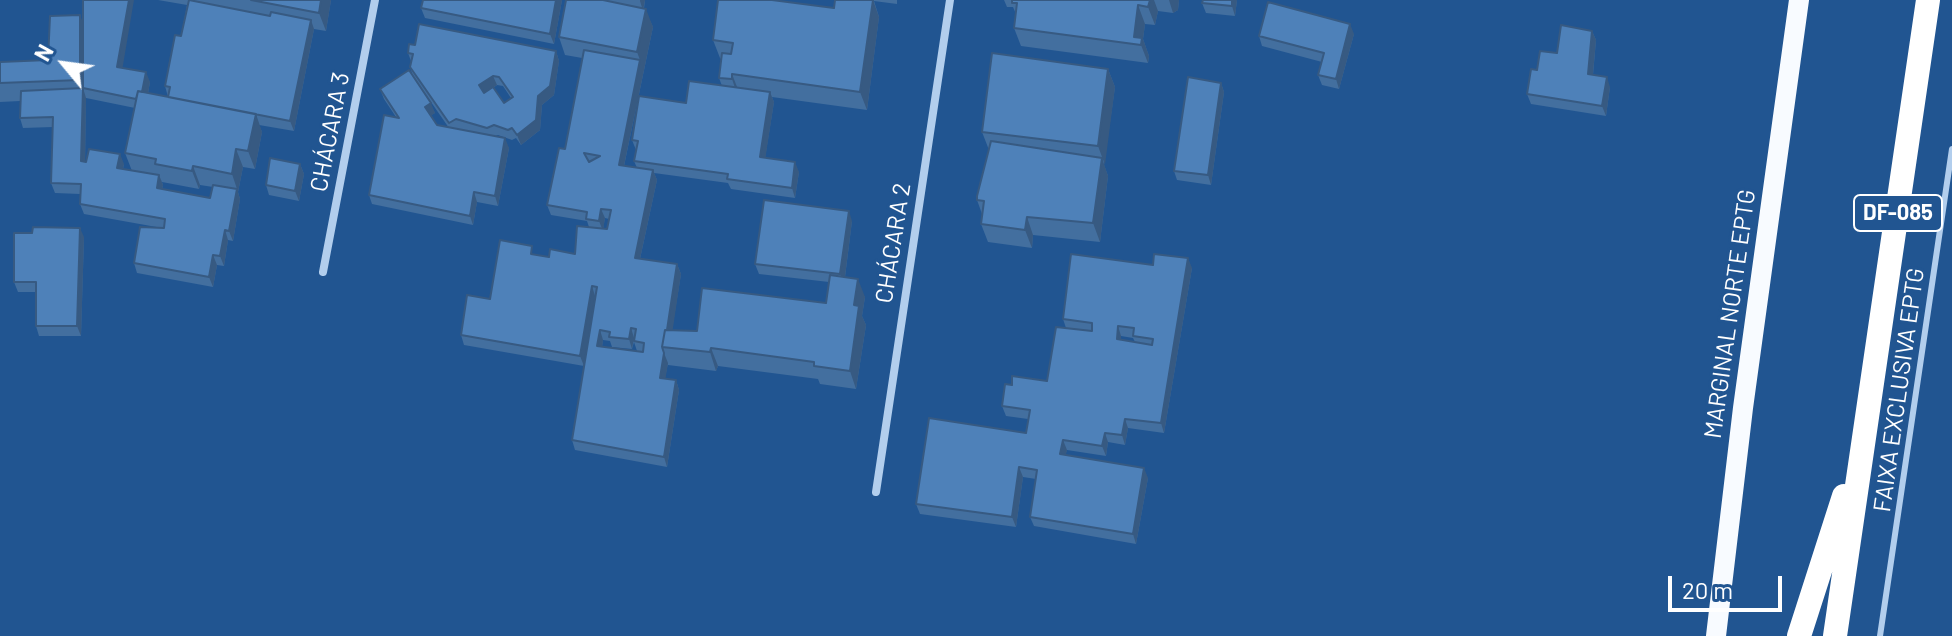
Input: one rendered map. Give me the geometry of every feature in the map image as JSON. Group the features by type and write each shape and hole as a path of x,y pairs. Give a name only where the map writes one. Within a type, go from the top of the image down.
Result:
{"highway":[{"name":"DF-085","path":"1835,636 1928,0"},
{"path":"1799,636 1867,426"}],"main road":[{"name":"MARGINAL NORTE EPTG","path":"1716,636 1743,408 1799,0"}],"street":[{"name":"CHÁCARA 3","path":"323,272 375,0"},
{"name":"CHÁCARA 2","path":"876,492 950,0"}],"lane":[{"name":"FAIXA EXCLUSIVA EPTG","path":"1880,636 1952,149"}],"building":[{"path":"83,0 129,0 117,67 146,72 142,92 138,91 136,99 83,88"},
{"path":"189,0 270,16 271,12 311,20 290,121 168,97 170,87 165,86 175,35 181,36"},
{"path":"251,0 321,0 319,13"},
{"path":"423,0 556,0 550,34 421,8"},
{"path":"566,0 603,0 646,9 637,52 559,37"},
{"path":"718,0 772,0 834,8 835,0 873,0 860,92 732,74 732,79 719,78 722,53 731,54 733,43 713,40"},
{"path":"1012,0 1150,0 1148,7 1138,5 1134,37 1142,38 1141,45 1014,28 1017,3 1012,3"},
{"path":"1203,0 1232,0 1232,6 1202,3"},
{"path":"1268,2 1350,24 1336,79 1318,75 1324,53 1259,36"},
{"path":"80,15 80,80 0,83 0,62 48,60 50,16"},
{"path":"419,24 556,51 550,86 538,96 536,120 517,135 512,128 508,130 494,125 487,128 456,119 449,123 410,67 413,54 408,53 409,44 415,45","holes":["493,76 499,77 513,97 504,103 493,87 484,93 479,85"]},
{"path":"1561,25 1592,31 1588,74 1607,77 1602,106 1527,94 1531,69 1537,70 1540,51 1557,53"},
{"path":"584,50 640,60 619,165 653,170 635,258 677,264 662,347 660,378 676,380 664,457 572,440 597,287 592,286 580,356 461,335 467,295 490,299 500,240 532,246 531,254 549,257 550,249 575,254 577,226 607,229 611,210 601,209 599,221 586,219 587,212 547,205 559,148 565,149","holes":["584,153 600,156 589,162","631,328 636,329 634,341 644,343 643,352 597,346 600,330 610,332 609,337 629,339"]},
{"path":"992,53 1108,69 1098,146 982,132"},
{"path":"409,70 431,103 425,107 437,125 505,138 495,196 474,192 470,216 369,195 384,115 399,118 380,89"},
{"path":"1188,77 1221,83 1208,175 1174,171"},
{"path":"689,81 770,92 760,157 795,162 792,188 727,179 728,174 634,161 638,141 632,140 639,96 686,103"},
{"path":"83,88 81,161 86,162 89,149 120,154 117,168 159,175 157,188 210,198 213,185 237,189 229,231 225,230 220,256 213,255 209,277 134,263 140,227 164,228 165,219 80,204 81,184 51,183 53,117 20,118 21,91"},
{"path":"138,91 256,114 248,151 236,149 232,174 193,166 192,171 155,164 156,159 125,153"},
{"path":"991,141 1102,158 1093,223 1027,217 1025,230 981,224 984,201 977,200 977,196"},
{"path":"270,158 300,164 295,191 266,185"},
{"path":"764,200 849,211 840,274 755,264"},
{"path":"33,227 80,228 77,326 36,326 36,282 14,282 14,233 32,233"},
{"path":"1071,254 1153,265 1154,254 1188,258 1161,423 1125,419 1122,435 1105,433 1102,446 1063,440 1060,454 1144,468 1133,534 1030,517 1037,470 1019,467 1012,517 916,504 929,418 1026,433 1030,410 1002,406 1005,384 1012,385 1012,376 1047,381 1056,327 1092,331 1092,323 1063,319","holes":["1118,326 1134,328 1133,336 1153,339 1152,345 1117,339"]},
{"path":"830,275 858,279 854,305 859,306 850,371 814,366 814,362 711,348 710,352 662,347 665,330 697,331 702,288 826,303"}]}
